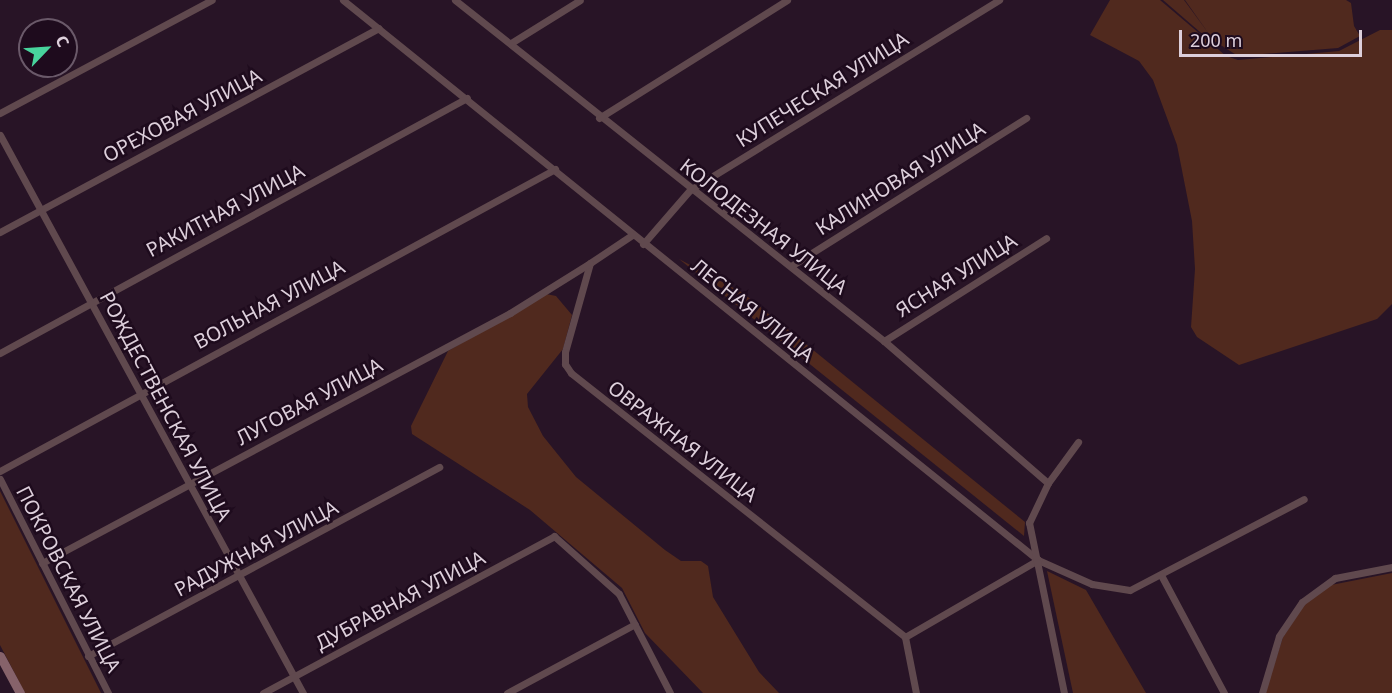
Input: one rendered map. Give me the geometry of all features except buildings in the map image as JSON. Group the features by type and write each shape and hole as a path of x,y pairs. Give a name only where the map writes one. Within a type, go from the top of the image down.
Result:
{"main road":[{"path":"0,656 20,693"}],"street":[{"path":"0,113 212,0"},
{"name":"ЛЕСНАЯ УЛИЦА","path":"343,0 624,222 632,235 643,244 1038,560 1092,584 1130,590 1161,575 1211,544 1304,499"},
{"name":"КОЛОДЕЗНАЯ УЛИЦА","path":"455,0 511,43 599,118 884,341 1048,483"},
{"path":"511,43 580,0"},
{"path":"599,118 787,0"},
{"name":"КУПЕЧЕСКАЯ УЛИЦА","path":"643,244 690,189 999,0"},
{"name":"ОРЕХОВАЯ УЛИЦА","path":"0,232 379,28"},
{"name":"РАКИТНАЯ УЛИЦА","path":"0,352 467,98"},
{"name":"КАЛИНОВАЯ УЛИЦА","path":"791,267 1026,118"},
{"name":"РОЖДЕСТВЕНСКАЯ УЛИЦА","path":"0,135 303,693"},
{"name":"ВОЛЬНАЯ УЛИЦА","path":"0,471 140,392 555,169"},
{"path":"590,263 632,235"},
{"name":"ЯСНАЯ УЛИЦА","path":"884,341 1046,238"},
{"name":"ЛУГОВАЯ УЛИЦА","path":"42,563 510,313 590,263"},
{"name":"ОВРАЖНАЯ УЛИЦА","path":"590,263 565,352 565,364 571,373 905,637"},
{"path":"1064,693 1029,523 1048,483 1078,442"},
{"name":"РАДУЖНАЯ УЛИЦА","path":"88,656 239,577 439,467"},
{"name":"ПОКРОВСКАЯ УЛИЦА","path":"0,479 108,693"},
{"name":"ДУБРАВНАЯ УЛИЦА","path":"263,693 554,536 619,594 635,624"},
{"path":"916,693 905,637 1038,560"},
{"path":"1262,693 1279,636 1302,602 1335,578 1392,567"},
{"path":"1161,575 1224,693"},
{"path":"507,693 635,624 670,693"}],"shaded area":[{"path":"1110,0 1160,0 1226,56 1238,60 1339,51 1380,30 1392,30 1392,304 1377,319 1239,365 1197,337 1191,327 1195,269 1192,221 1177,145 1153,80 1139,61 1090,35"},
{"path":"1163,0 1184,0 1209,34 1185,0 1346,0 1351,3 1354,26 1360,36 1338,48 1238,56 1200,32"},
{"path":"679,259 743,293 1025,522 1024,536"},
{"path":"546,294 556,296 572,315 563,349 527,394 528,407 543,436 576,477 665,550 681,561 701,561 708,566 713,597 759,672 779,693 703,693 645,633 622,588 530,510 412,434 411,426 448,351"},
{"path":"0,491 101,693 25,693 0,645"},
{"path":"1047,571 1086,590 1146,693 1073,693"},
{"path":"1392,573 1392,693 1265,693 1283,637 1304,605 1326,586"}]}
